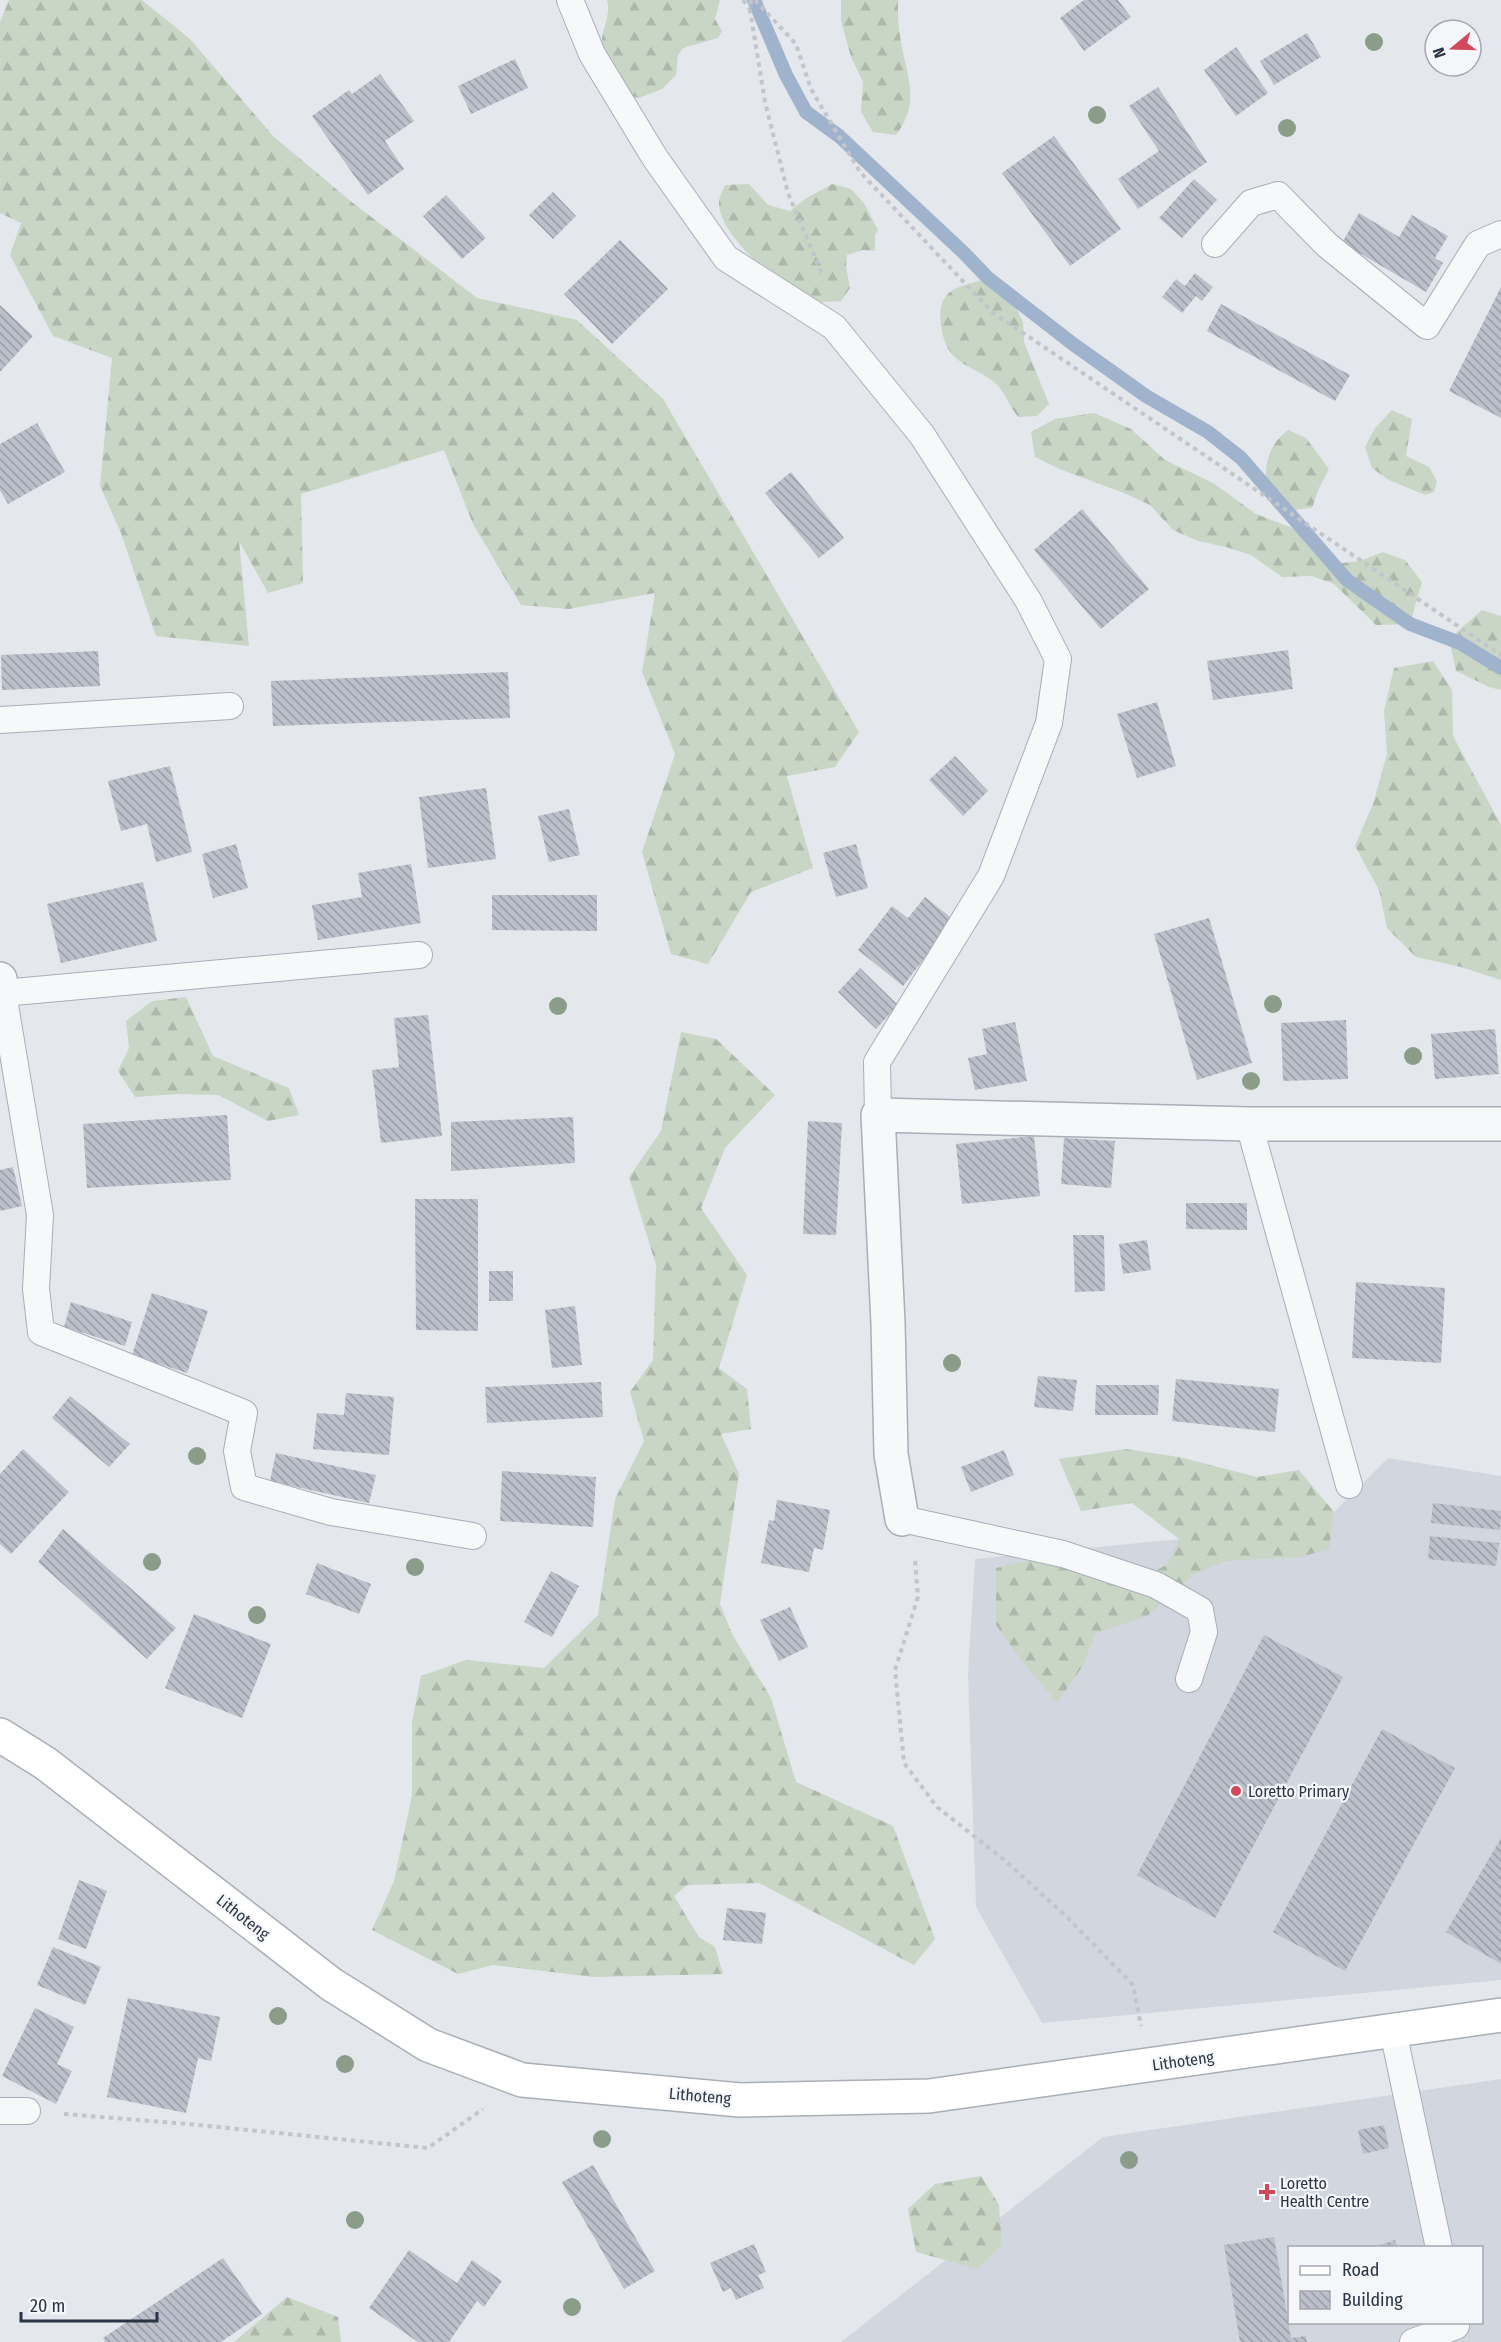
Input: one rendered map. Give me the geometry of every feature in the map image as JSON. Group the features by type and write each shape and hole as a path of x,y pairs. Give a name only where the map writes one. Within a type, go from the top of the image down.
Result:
{"main road":[{"name":"Lithoteng","path":"0,1735 45,1763 331,1984 428,2045 522,2080 740,2100 917,2097 1501,2015"}],"street":[{"path":"902,1519 891,1454 888,1323 878,1115 1249,1124 1501,1124"}],"lane":[{"path":"570,0 592,54 655,158 726,258 834,327 922,435 1028,600 1058,659 1049,723 991,876 877,1062 878,1115"},
{"path":"1215,244 1251,204 1278,195 1327,245 1427,326 1478,244 1501,234"},
{"path":"0,720 230,706"},
{"path":"419,955 2,986 40,1215 36,1289 41,1332 244,1413 237,1451 244,1487 331,1512 473,1536"},
{"path":"1249,1124 1349,1485"},
{"path":"902,1519 1063,1554 1156,1585 1200,1610 1204,1632 1189,1678"},
{"path":"1393,2031 1439,2246"},
{"path":"0,2111 27,2111"},
{"path":"1413,2342 1456,2326 1456,2324"}],"path":[{"path":"743,0 750,10 765,102 788,193 840,316 834,327"},
{"path":"750,10 753,0 796,44 811,89 860,172 992,312 1501,655"},
{"path":"902,1519 915,1558 918,1597 896,1670 904,1763 937,1807 1002,1857 1068,1918 1133,1985 1149,2065"},
{"path":"27,2111 188,2124 428,2148 522,2080"}],"shaded area":[{"name":"Loretto Primary","path":"1388,1458 1501,1476 1501,1980 1042,2023 976,1907 968,1674 975,1559 1180,1539 1334,1512"},
{"name":"Loretto Health Centre","path":"1501,2079 1501,2342 841,2342 1103,2137"}],"green space":[{"path":"9,0 142,0 190,39 274,137 353,203 477,298 577,320 663,399 859,732 835,767 787,776 813,868 751,892 708,964 671,954 642,852 675,754 642,672 655,593 569,609 521,605 473,524 444,450 301,494 303,583 268,593 239,541 249,646 156,636 121,533 100,486 112,358 53,336 10,255 21,223 0,213 0,22"},
{"path":"607,0 720,0 715,19 722,31 718,38 683,48 678,55 676,75 662,89 639,98 625,95 610,68 602,45 607,19"},
{"path":"841,0 898,0 899,32 909,78 910,101 904,123 896,135 873,132 861,112 863,82 851,57 841,21"},
{"path":"749,184 768,205 790,211 805,199 832,184 851,189 864,203 878,230 875,235 875,251 863,250 847,255 846,266 850,288 841,301 816,302 801,296 770,275 740,245 721,215 719,200 725,185"},
{"path":"988,278 1005,285 1023,322 1024,342 1049,404 1037,416 1018,417 998,386 988,377 958,360 950,352 945,341 940,313 946,296 959,287"},
{"path":"1392,410 1412,419 1406,456 1429,467 1437,481 1434,492 1425,495 1389,480 1372,468 1365,447 1375,428"},
{"path":"1094,413 1131,429 1165,460 1213,483 1256,514 1295,529 1333,564 1360,561 1383,552 1405,560 1422,582 1410,624 1376,625 1334,584 1312,576 1282,577 1251,555 1198,541 1173,530 1150,505 1035,457 1031,432 1055,419"},
{"path":"1288,430 1306,438 1329,469 1312,508 1285,511 1268,499 1266,469 1270,453 1280,437"},
{"path":"1482,610 1501,616 1501,690 1489,687 1456,671 1449,639"},
{"path":"1433,661 1452,690 1453,736 1501,825 1501,980 1461,967 1416,957 1387,928 1379,890 1355,846 1373,804 1387,754 1384,711 1394,668"},
{"path":"186,997 213,1056 289,1088 299,1115 268,1121 218,1095 178,1094 135,1097 118,1071 129,1048 126,1021 152,1001"},
{"path":"681,1032 716,1039 775,1095 725,1148 701,1208 747,1275 719,1368 747,1389 751,1429 721,1434 739,1474 720,1604 732,1634 771,1698 796,1782 893,1826 935,1939 914,1965 759,1883 687,1885 674,1896 699,1937 715,1947 723,1974 593,1977 493,1965 458,1974 372,1930 394,1881 412,1795 412,1722 421,1676 466,1660 544,1668 598,1615 615,1499 644,1441 630,1392 653,1360 656,1265 629,1177 661,1131"},
{"path":"1125,1449 1179,1457 1257,1477 1299,1470 1334,1512 1329,1549 1300,1557 1226,1561 1194,1574 1147,1616 1096,1633 1082,1667 1057,1703 996,1625 996,1568 1036,1559 1130,1584 1168,1564 1179,1539 1132,1503 1081,1511 1059,1459"},
{"path":"981,2176 999,2205 1002,2245 977,2269 916,2252 908,2209 935,2184"},
{"path":"287,2297 338,2317 341,2342 234,2342"}],"building":[{"path":"1084,0 1118,0 1131,17 1084,51 1060,18"},
{"path":"1307,33 1321,57 1274,85 1260,61"},
{"path":"1236,47 1268,93 1236,116 1204,70"},
{"path":"515,59 528,88 471,114 458,86"},
{"path":"380,74 414,121 385,141 404,169 368,195 312,116 349,90 352,94"},
{"path":"1158,87 1207,162 1138,209 1118,179 1159,151 1129,106"},
{"path":"1054,136 1121,229 1070,266 1002,173"},
{"path":"1194,179 1217,200 1182,238 1159,218"},
{"path":"553,192 576,216 553,239 529,215"},
{"path":"446,195 486,238 462,259 423,216"},
{"path":"1359,213 1399,237 1412,215 1448,236 1435,258 1443,263 1426,292 1342,243"},
{"path":"620,240 668,289 612,344 564,294"},
{"path":"1195,273 1213,287 1202,301 1196,296 1182,313 1162,297 1176,279 1185,286"},
{"path":"1501,287 1501,418 1449,391"},
{"path":"1221,304 1350,375 1335,401 1207,331"},
{"path":"0,305 33,336 0,372"},
{"path":"37,423 65,472 8,504 0,490 0,444"},
{"path":"791,472 844,538 819,558 765,493"},
{"path":"1082,509 1149,589 1101,629 1034,550"},
{"path":"1288,650 1293,689 1213,700 1207,661"},
{"path":"98,651 100,686 2,690 1,655"},
{"path":"508,672 510,718 273,726 271,681"},
{"path":"1157,702 1176,766 1137,778 1117,714"},
{"path":"955,756 988,791 963,816 929,780"},
{"path":"170,766 192,852 156,862 147,824 121,831 108,781"},
{"path":"486,788 496,859 428,868 419,797"},
{"path":"569,809 580,855 549,862 538,816"},
{"path":"236,844 248,888 213,898 202,854"},
{"path":"856,844 868,888 836,897 823,853"},
{"path":"411,864 421,923 318,940 312,905 362,897 358,873"},
{"path":"143,882 157,941 61,963 47,904"},
{"path":"492,895 597,895 597,931 492,930"},
{"path":"925,897 954,920 903,986 858,950 892,906 908,918"},
{"path":"1209,918 1252,1063 1197,1080 1154,934"},
{"path":"860,968 898,1005 876,1029 838,992"},
{"path":"428,1015 442,1136 381,1143 372,1070 399,1067 394,1018"},
{"path":"1346,1020 1348,1079 1283,1081 1281,1023"},
{"path":"1015,1022 1027,1081 975,1090 968,1058 987,1054 982,1029"},
{"path":"1495,1029 1499,1074 1435,1079 1431,1034"},
{"path":"227,1115 231,1180 87,1188 83,1124"},
{"path":"573,1117 575,1163 451,1171 451,1122"},
{"path":"808,1121 842,1123 836,1235 803,1234"},
{"path":"1034,1136 1040,1196 962,1204 956,1144"},
{"path":"1064,1138 1115,1141 1111,1188 1061,1184"},
{"path":"13,1167 22,1206 0,1211 0,1170"},
{"path":"415,1199 478,1199 478,1331 416,1330"},
{"path":"1186,1203 1247,1203 1247,1230 1186,1229"},
{"path":"1073,1235 1104,1235 1105,1291 1075,1292"},
{"path":"1147,1240 1151,1270 1123,1274 1119,1244"},
{"path":"489,1271 513,1271 513,1301 489,1301"},
{"path":"1356,1282 1445,1288 1441,1363 1352,1358"},
{"path":"152,1293 208,1311 187,1373 132,1355"},
{"path":"71,1302 132,1322 125,1346 64,1327"},
{"path":"575,1306 582,1365 552,1368 545,1310"},
{"path":"1038,1376 1077,1380 1073,1411 1034,1407"},
{"path":"1176,1379 1279,1389 1275,1432 1172,1421"},
{"path":"601,1382 603,1417 487,1423 485,1387"},
{"path":"1096,1385 1159,1385 1158,1415 1095,1415"},
{"path":"346,1393 394,1397 389,1455 313,1449 317,1413 344,1415"},
{"path":"70,1396 130,1444 109,1467 52,1418"},
{"path":"23,1449 69,1492 11,1554 0,1544 0,1474"},
{"path":"1004,1450 1014,1475 971,1492 961,1467"},
{"path":"276,1453 376,1475 369,1503 270,1481"},
{"path":"502,1471 596,1477 593,1527 500,1521"},
{"path":"777,1500 830,1510 823,1550 814,1548 809,1572 761,1563 769,1520 774,1521"},
{"path":"1433,1503 1501,1511 1500,1530 1431,1523"},
{"path":"63,1529 176,1628 147,1659 38,1562"},
{"path":"1430,1536 1499,1543 1496,1566 1428,1559"},
{"path":"317,1563 371,1584 359,1614 306,1594"},
{"path":"551,1571 579,1586 552,1637 524,1622"},
{"path":"790,1607 808,1647 779,1661 760,1620"},
{"path":"194,1614 271,1644 242,1718 165,1688"},
{"path":"1264,1635 1343,1677 1215,1918 1137,1875"},
{"path":"1382,1729 1455,1768 1345,1971 1273,1932"},
{"path":"1501,1838 1501,1964 1446,1932"},
{"path":"79,1880 107,1891 86,1949 58,1939"},
{"path":"727,1908 766,1913 762,1944 723,1940"},
{"path":"53,1947 101,1967 85,2005 37,1985"},
{"path":"128,1998 220,2017 211,2061 198,2058 186,2113 107,2097"},
{"path":"35,2008 74,2027 57,2064 72,2071 56,2104 2,2076"},
{"path":"1384,2125 1389,2148 1363,2154 1358,2130"},
{"path":"593,2165 655,2271 624,2289 562,2182"},
{"path":"1274,2237 1291,2338 1306,2336 1307,2342 1240,2342 1224,2245"},
{"path":"1395,2240 1396,2246 1377,2246"},
{"path":"754,2244 766,2272 758,2275 764,2288 736,2300 731,2288 723,2292 710,2263"},
{"path":"409,2250 457,2283 472,2260 502,2281 484,2307 477,2301 449,2342 418,2342 369,2308"},
{"path":"223,2258 262,2314 221,2342 105,2342 103,2338"}],"waterway":[{"path":"754,0 786,75 806,112 839,136 988,278 1073,344 1146,396 1208,432 1241,458 1347,580 1410,624 1460,643 1501,668"}],"place":[{"name":"Loretto Primary","path":"1236,1791"},
{"name":"Loretto Health Centre","path":"1267,2192"}]}
